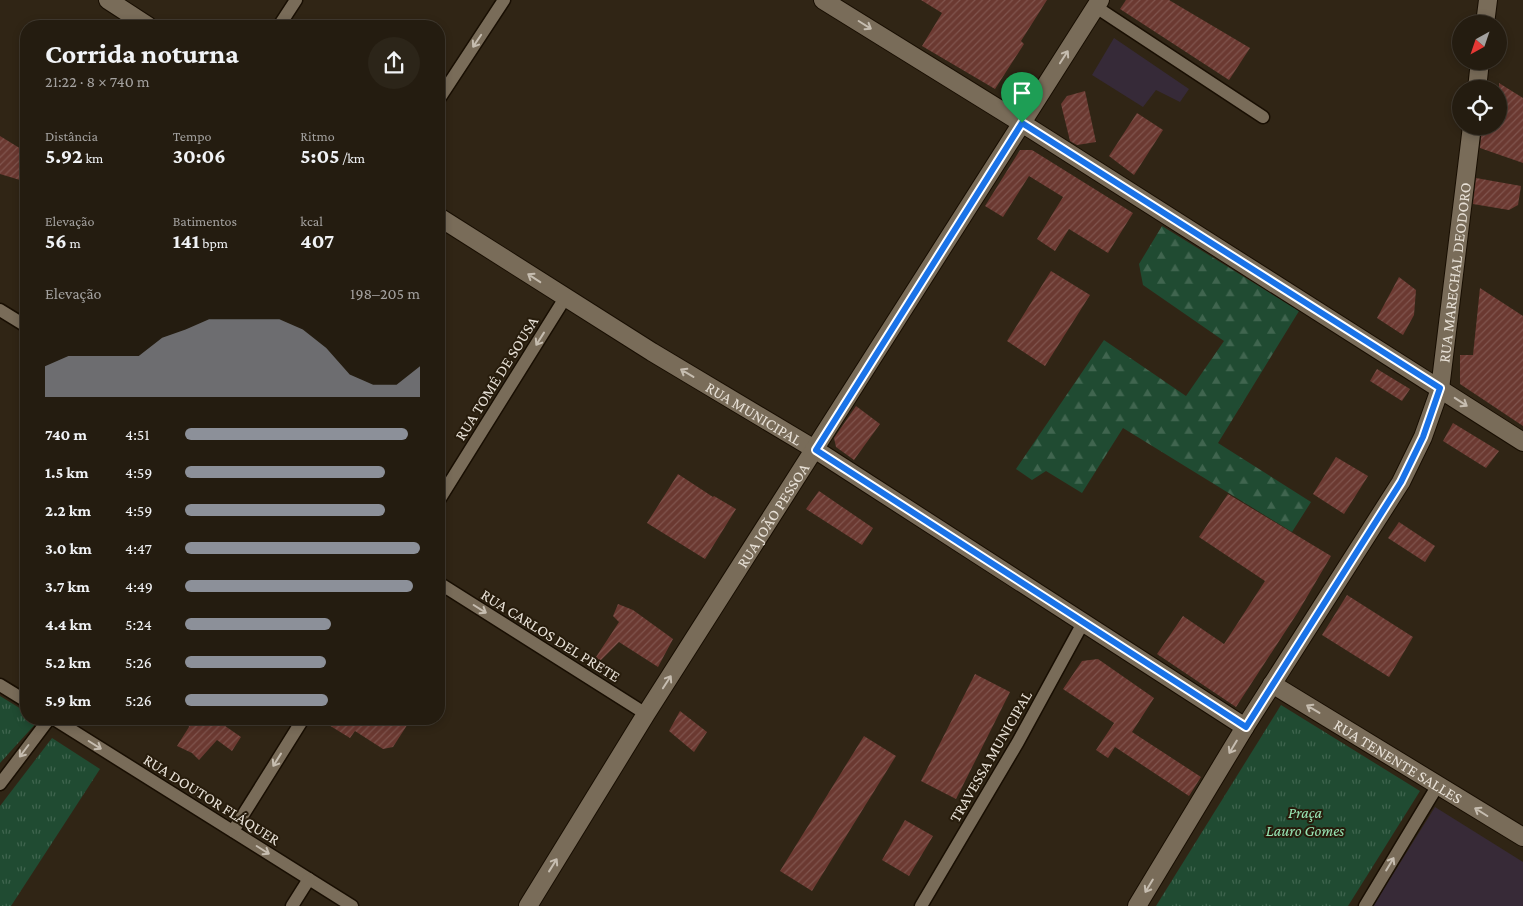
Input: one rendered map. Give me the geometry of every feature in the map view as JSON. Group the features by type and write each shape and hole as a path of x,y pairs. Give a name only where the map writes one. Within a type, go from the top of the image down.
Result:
{"street":[{"path":"108,0 139,20"},
{"path":"283,20 296,0"},
{"path":"445,90 504,0"},
{"path":"823,0 1022,123 1523,442"},
{"path":"1486,15 1488,0"},
{"path":"1098,4 1262,117"},
{"name":"RUA JOÃO PESSOA","path":"528,906 646,714 816,450 1098,4"},
{"name":"RUA MARECHAL DEODORO","path":"1137,906 1272,684 1401,482 1423,437 1440,388 1471,135"},
{"name":"RUA MUNICIPAL","path":"445,221 565,298 816,450 1246,727"},
{"name":"RUA TOMÉ DE SOUSA","path":"445,490 565,298"},
{"path":"0,310 20,322"},
{"name":"RUA CARLOS DEL PRETE","path":"445,587 646,714"},
{"name":"TRAVESSA MUNICIPAL","path":"921,906 1018,742 1084,621"},
{"name":"RUA TENENTE SALLES","path":"1272,684 1523,837"},
{"path":"0,685 20,697"},
{"path":"0,784 44,725"},
{"name":"RUA DOUTOR FLÁQUER","path":"64,725 352,906"},
{"path":"233,831 299,725"},
{"path":"1365,906 1438,785"},
{"path":"292,906 309,879"}],"shaded area":[{"path":"1114,38 1189,89 1180,102 1156,90 1143,107 1092,75"},
{"path":"1435,807 1523,862 1523,906 1373,906"}],"green space":[{"path":"1162,226 1299,311 1218,443 1311,502 1292,532 1123,428 1082,493 1046,471 1032,480 1016,469 1104,340 1186,396 1224,341 1143,285 1139,264"},
{"path":"0,696 20,708 20,725 34,725 0,763"},
{"name":"Praça Lauro Gomes","path":"1281,705 1420,791 1348,906 1156,906"},
{"path":"52,738 100,769 11,906 0,906 0,806"}],"building":[{"path":"921,0 1047,0 1021,41 1024,44 995,89 922,46 942,13"},
{"path":"1126,0 1169,0 1250,48 1229,80 1120,9"},
{"path":"1507,88 1523,98 1523,163 1480,148 1481,135 1507,135"},
{"path":"1085,91 1096,142 1077,145 1070,141 1061,104 1067,96"},
{"path":"1137,113 1163,130 1134,175 1109,156"},
{"path":"0,136 20,148 20,180 0,174"},
{"path":"1020,150 1032,150 1133,213 1108,253 1069,229 1055,251 1037,239 1063,197 1029,176 1003,217 985,206"},
{"path":"1476,178 1521,186 1518,205 1509,210 1473,204"},
{"path":"1051,271 1090,295 1045,366 1007,341"},
{"path":"1399,277 1416,290 1414,315 1403,335 1377,318"},
{"path":"1480,288 1523,316 1523,426 1460,384 1460,355 1473,355"},
{"path":"1377,369 1410,389 1402,401 1370,381"},
{"path":"856,406 880,424 854,460 836,447 834,438"},
{"path":"1453,423 1499,451 1486,468 1443,441"},
{"path":"1336,457 1368,476 1344,514 1313,494"},
{"path":"678,474 713,497 736,509 705,559 647,523"},
{"path":"819,491 873,528 862,545 806,509"},
{"path":"1228,494 1331,556 1298,612 1236,707 1157,654 1183,616 1224,644 1265,581 1199,537"},
{"path":"1399,522 1435,546 1425,562 1388,538"},
{"path":"1347,595 1413,637 1389,677 1322,635"},
{"path":"618,604 633,610 673,639 658,667 619,642 600,661 596,657 619,622 613,616"},
{"path":"1098,659 1154,698 1132,732 1201,777 1189,796 1115,747 1108,758 1096,750 1114,723 1063,689 1082,661"},
{"path":"975,674 1010,692 956,799 921,781"},
{"path":"680,711 707,732 694,752 669,731"},
{"path":"188,725 224,725 241,737 232,751 217,740 199,760 192,753 177,746"},
{"path":"329,725 407,725 393,747 383,749 355,731 350,738"},
{"path":"864,736 896,756 812,891 780,871"},
{"path":"905,820 933,836 909,876 882,860"}],"route":[{"path":"1022,123 1440,388 1423,437 1401,482 1246,727 1139,656 816,450 1022,123"}]}
